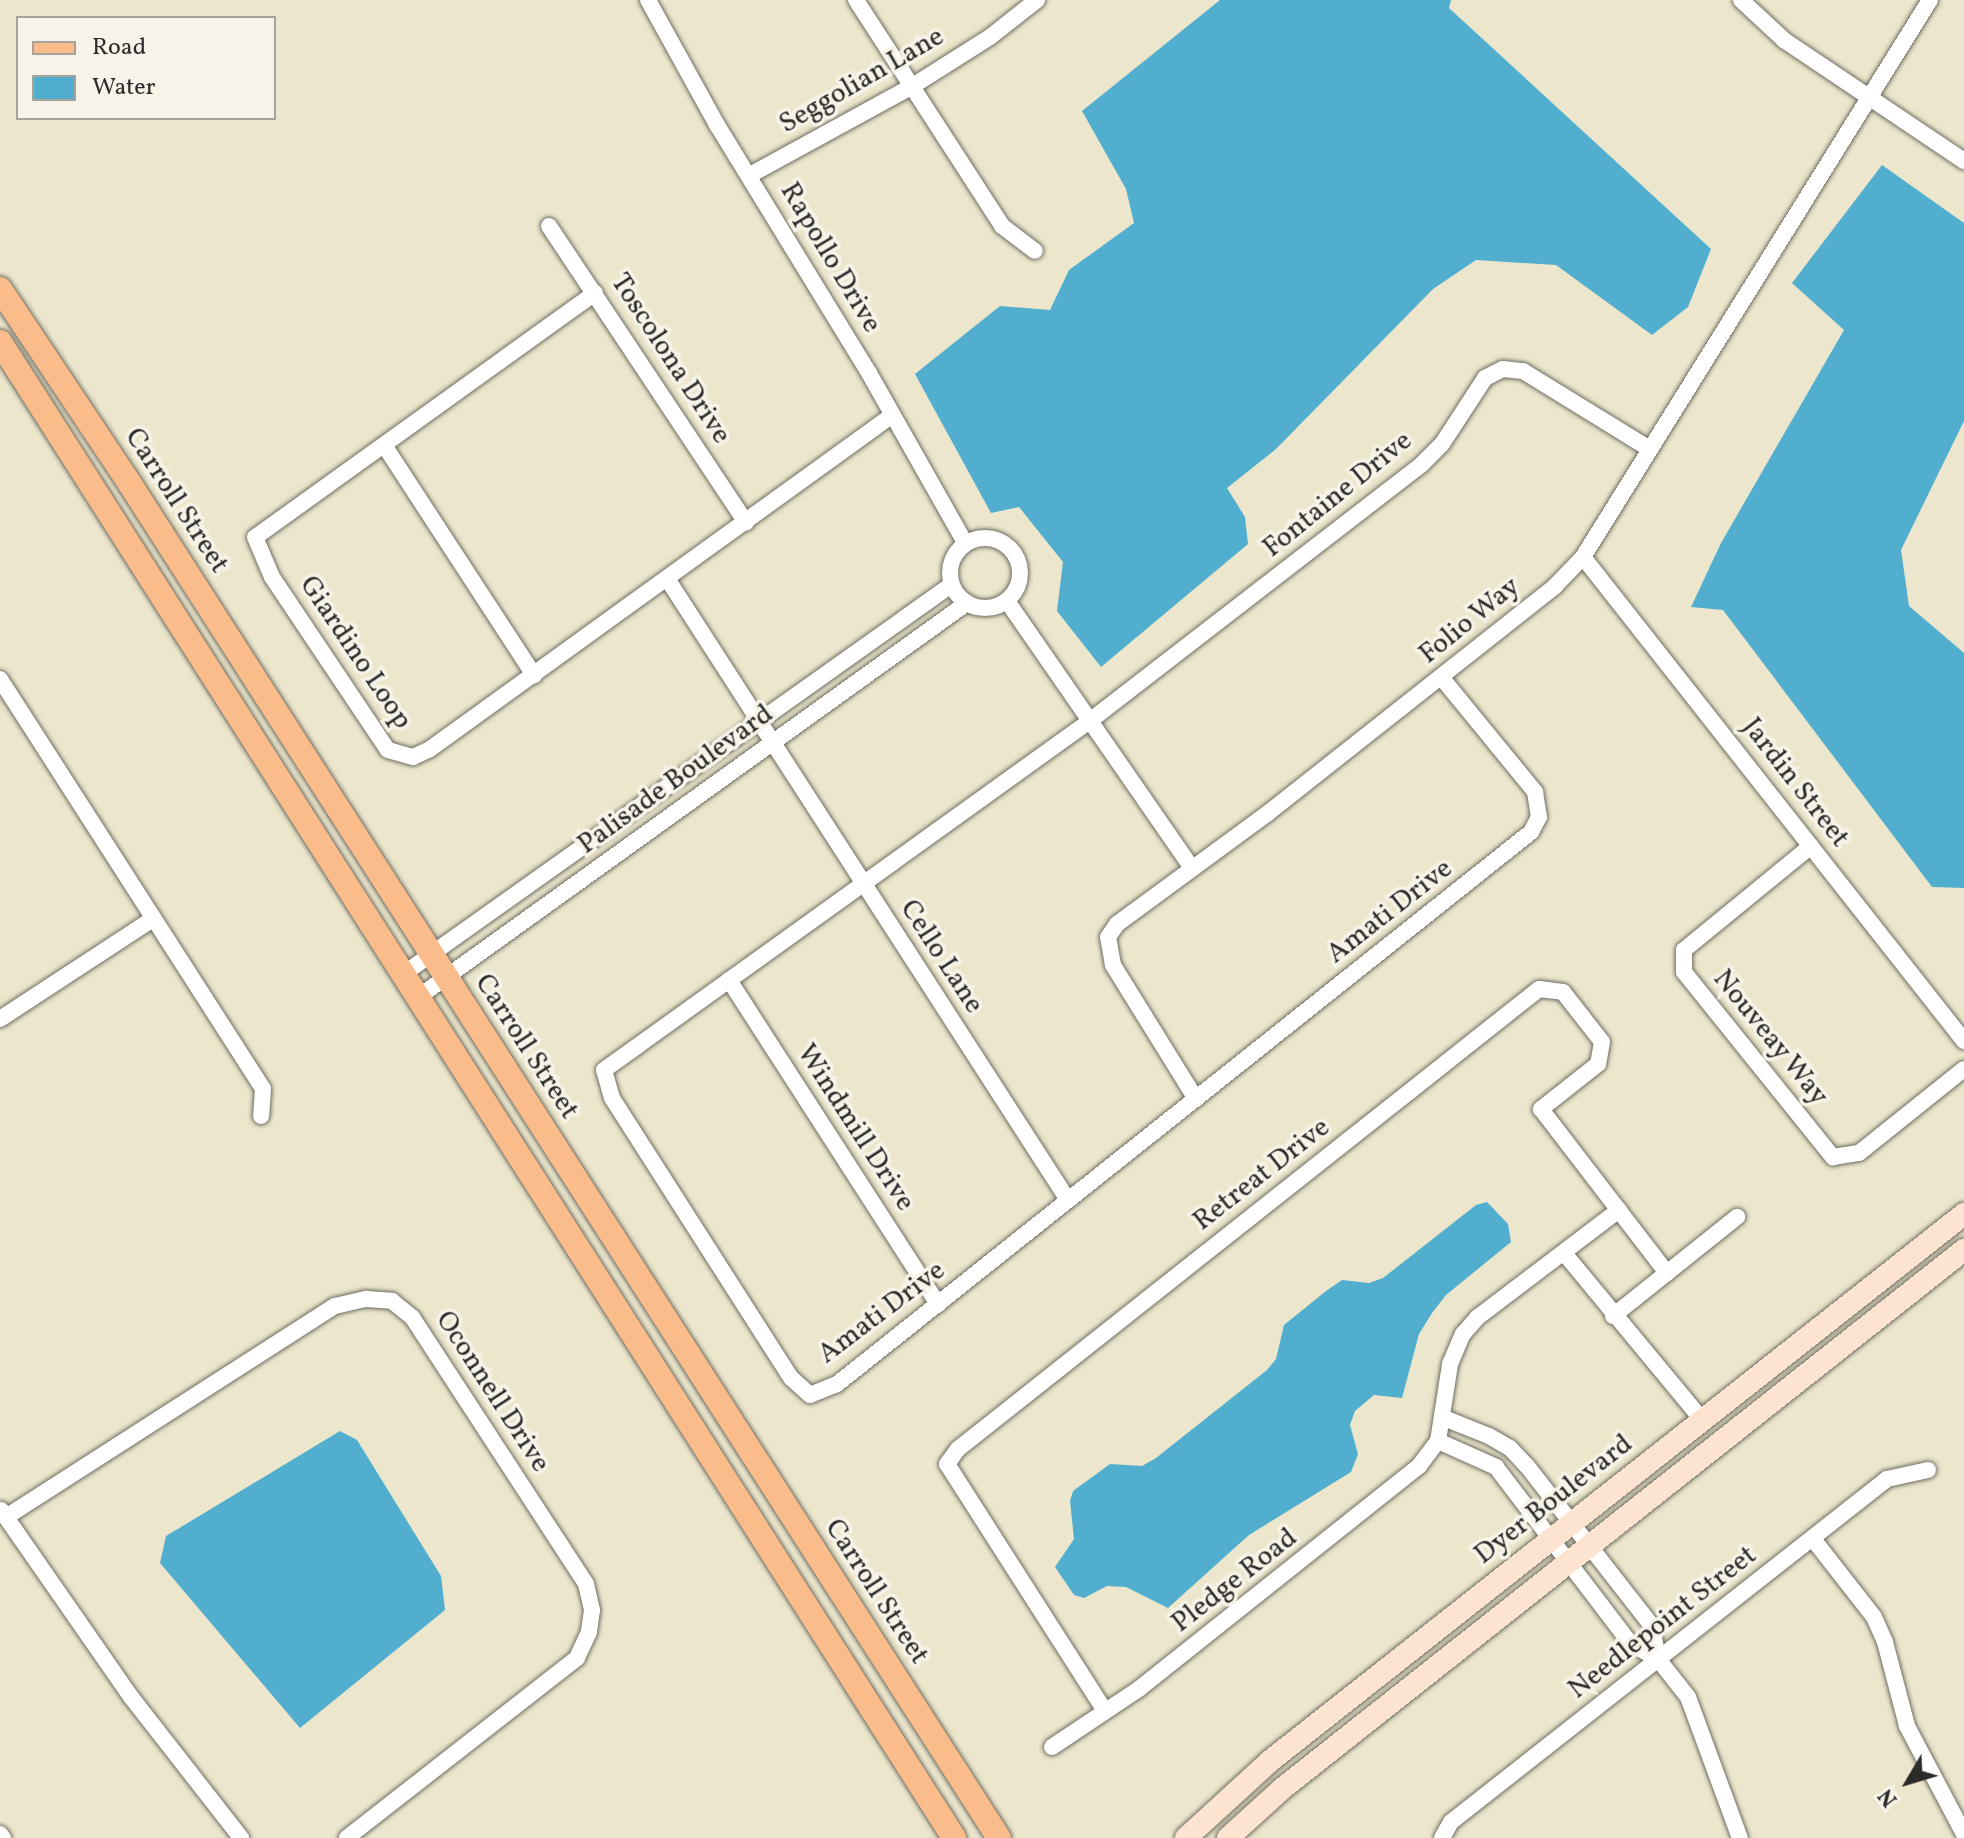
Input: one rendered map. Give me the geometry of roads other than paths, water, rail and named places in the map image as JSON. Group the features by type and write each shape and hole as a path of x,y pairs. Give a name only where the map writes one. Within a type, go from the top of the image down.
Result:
{"main road":[{"name":"Carroll Street","path":"0,289 130,484 999,1838"},
{"path":"0,324 99,475 130,484"},
{"path":"0,342 954,1838"},
{"name":"Dyer Boulevard","path":"1186,1838 1270,1761 1964,1214"},
{"name":"Dyer Boulevard","path":"1228,1838 1283,1788 1964,1250"}],"street":[{"name":"Rapollo Drive","path":"648,0 717,125 869,373 965,543"},
{"path":"856,0 1002,226 1035,251"},
{"name":"Seggolian Lane","path":"750,175 911,87 990,37 1037,0"},
{"path":"1741,0 1784,40 1869,101 1964,161"},
{"name":"Folio Way","path":"1196,1099 1113,965 1108,937 1117,924 1555,586 1583,557 1930,0"},
{"name":"Toscolona Drive","path":"549,226 746,522"},
{"name":"Giardino Loop","path":"595,293 255,537 272,577 369,727 388,750 413,757 668,580 891,416"},
{"name":"Fontaine Drive","path":"1091,720 1422,464 1442,444 1485,378 1503,369 1523,371 1650,449"},
{"path":"384,445 534,675"},
{"path":"979,538 995,539 1008,546 1018,559 1021,574 1017,589 1007,601 994,607 980,608 967,603 951,585 949,569 954,555 965,543 979,538"},
{"name":"Jardin Street","path":"1583,557 1964,1041"},
{"name":"Cello Lane","path":"668,580 1068,1200"},
{"name":"Palisade Boulevard","path":"402,975 951,585"},
{"path":"1007,601 1192,868"},
{"name":"Palisade Boulevard","path":"417,998 967,603"},
{"name":"Amati Drive","path":"1091,720 604,1070 612,1098 782,1364 810,1395 837,1384 1531,832 1539,817 1535,792 1441,677"},
{"path":"0,679 263,1089 261,1116"},
{"name":"Nouveay Way","path":"1811,846 1684,950 1684,972 1833,1157 1859,1153 1964,1069"},
{"path":"0,1019 153,919"},
{"name":"Windmill Drive","path":"729,980 938,1304"},
{"name":"Retreat Drive","path":"1105,1711 947,1464 958,1449 1539,989 1563,992 1602,1042 1598,1064 1541,1109 1667,1273"},
{"name":"Pledge Road","path":"1052,1747 1260,1595 1408,1476 1438,1441 1450,1364 1463,1334 1478,1317 1619,1210"},
{"path":"1613,1316 1737,1217"},
{"path":"1564,1253 1613,1316 1703,1421"},
{"name":"Oconnell Drive","path":"241,1838 131,1697 3,1513 335,1306 366,1299 392,1301 412,1317 586,1584 592,1610 589,1632 577,1658 347,1838"},
{"path":"1444,1418 1510,1448 1652,1626 1658,1659"},
{"path":"1438,1441 1496,1467 1630,1643 1658,1659 1697,1714 1740,1838"},
{"name":"Needlepoint Street","path":"1442,1838 1451,1822 1887,1479 1928,1470"},
{"path":"1813,1539 1874,1617 1885,1642 1907,1726 1964,1834"}],"water":[{"path":"1220,0 1451,0 1449,8 1711,249 1688,307 1652,335 1556,265 1476,260 1433,289 1276,449 1227,488 1245,517 1248,544 1101,667 1057,611 1063,562 1019,507 991,513 915,374 1000,306 1050,310 1069,270 1134,223 1126,189 1082,111"},
{"path":"1882,165 1964,223 1964,421 1901,550 1909,606 1964,653 1964,888 1932,887 1723,610 1691,607 1721,543 1844,330 1792,283"},
{"path":"1487,1202 1508,1224 1511,1242 1446,1295 1432,1313 1419,1334 1402,1398 1374,1395 1355,1411 1350,1425 1358,1454 1351,1472 1249,1535 1168,1608 1126,1587 1107,1586 1084,1598 1074,1595 1055,1567 1074,1539 1070,1501 1073,1491 1110,1464 1142,1466 1156,1458 1267,1370 1276,1359 1284,1325 1326,1291 1342,1280 1369,1283 1383,1278 1476,1205"},
{"path":"340,1431 357,1440 441,1576 445,1610 300,1728 160,1563 166,1536"}]}
